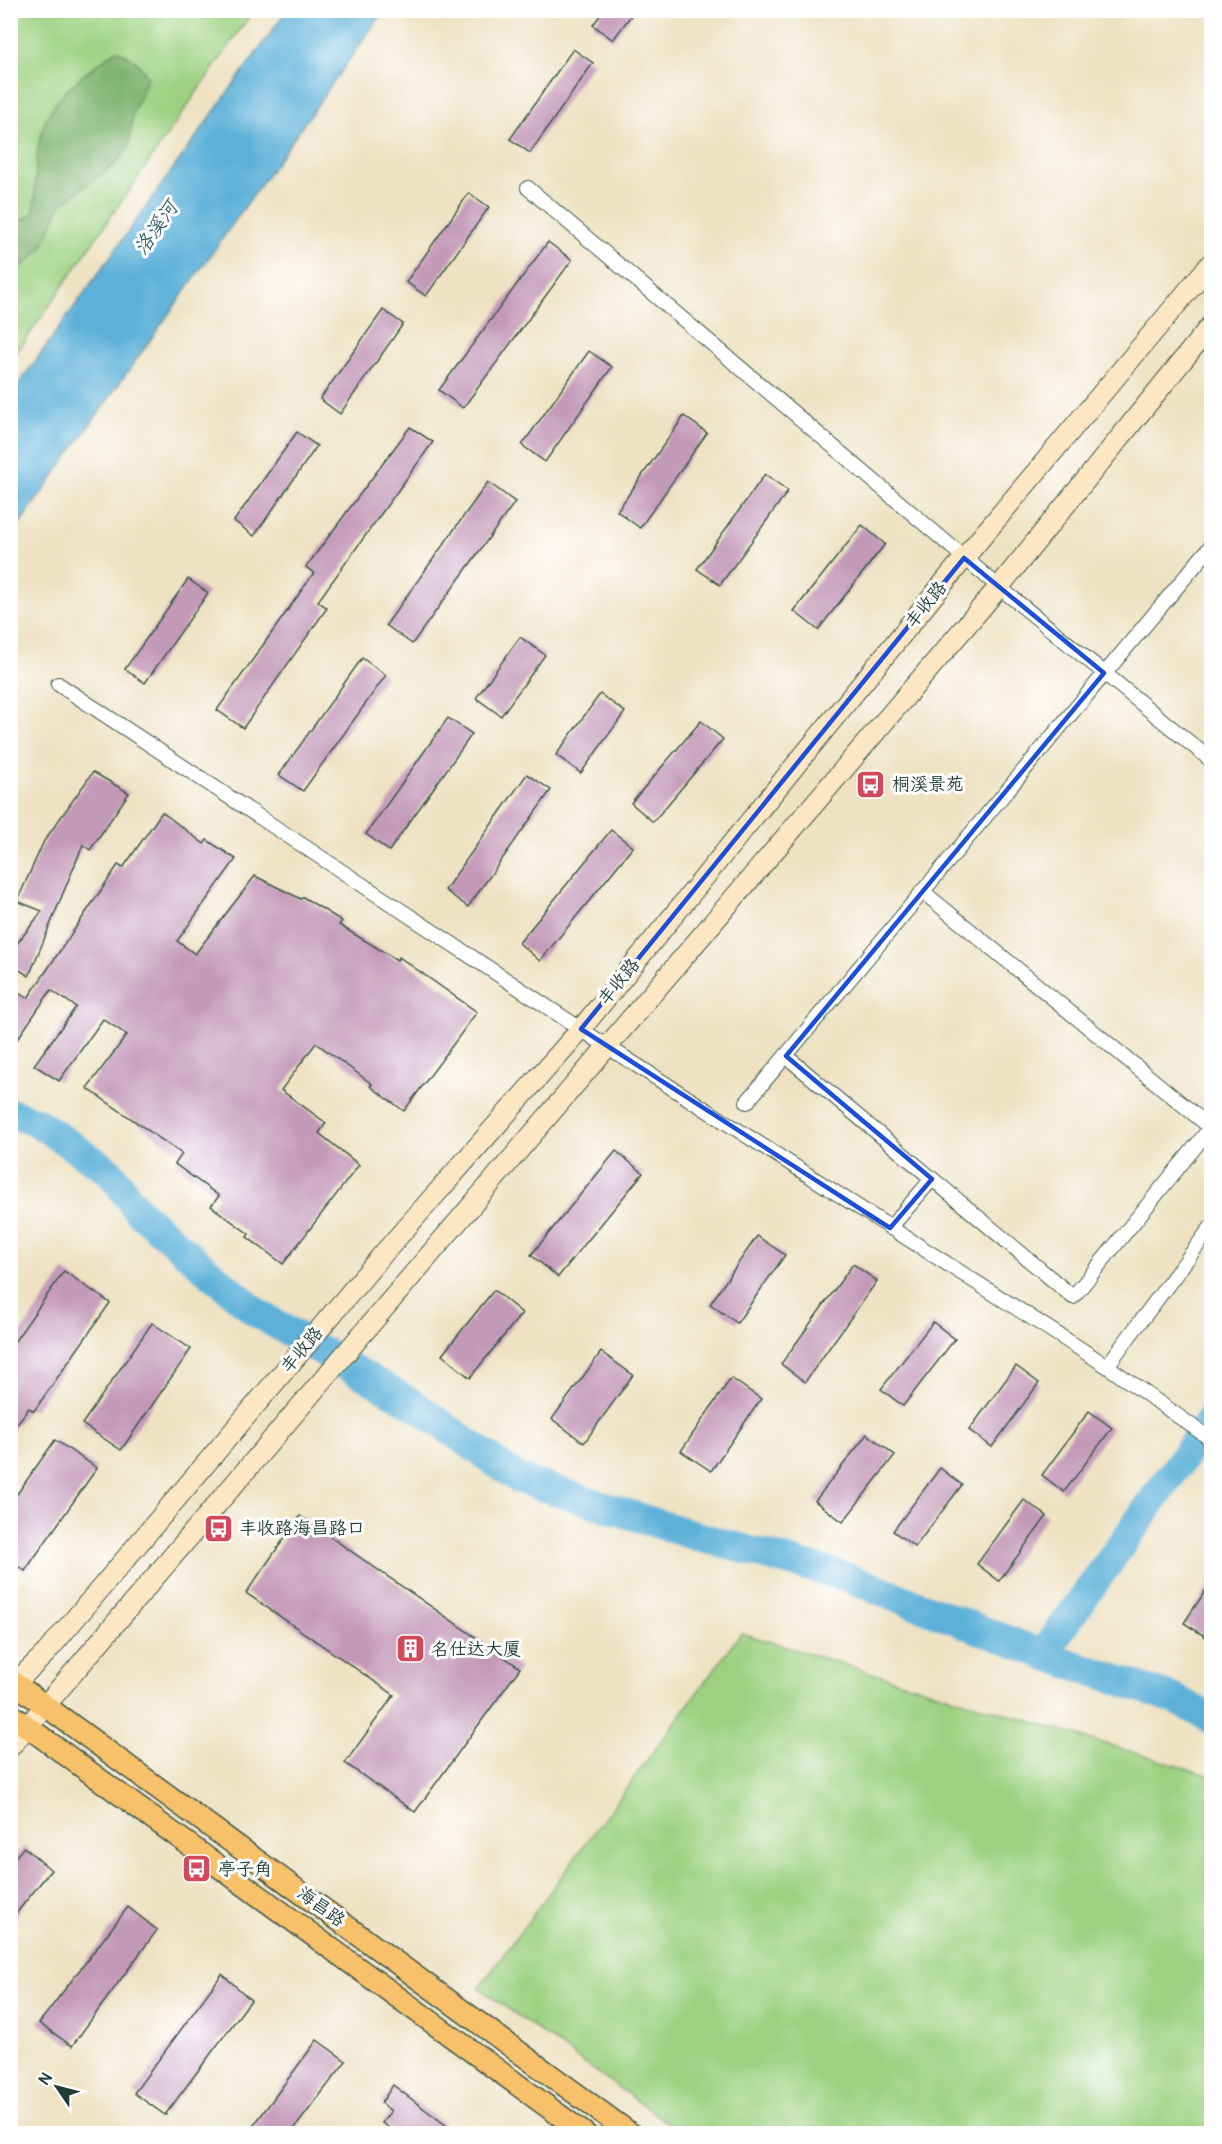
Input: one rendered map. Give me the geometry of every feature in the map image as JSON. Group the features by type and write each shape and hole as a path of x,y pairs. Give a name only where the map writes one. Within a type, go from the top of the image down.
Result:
{"main road":[{"name":"丰收路","path":"12,1684 46,1653 383,1254 581,1029 964,558 1212,262"},
{"name":"丰收路","path":"10,1747 999,587 1212,324"},
{"name":"海昌路","path":"12,1684 46,1706 631,2133"},
{"name":"海昌路","path":"10,1714 585,2133"}],"street":[{"path":"528,188 964,558 1212,761"},
{"path":"747,1102 1212,544"},
{"path":"58,684 608,1047 1107,1366 1212,1440"},
{"path":"786,1056 1073,1297 1211,1127 922,891"},
{"path":"890,1228 932,1179"},
{"path":"1107,1366 1212,1226"}],"highlighted area":[{"path":"964,558 1104,673 786,1056 932,1179 890,1228 581,1029"}],"green space":[{"path":"11,11 253,11 11,361"},
{"path":"117,50 135,60 148,77 133,113 129,147 114,165 61,204 42,248 11,276 11,227 34,213 38,151 47,117 69,88"},
{"path":"741,1633 1211,1776 1211,2133 682,2133 479,1988"}],"water":[{"name":"洛溪河","path":"287,10 384,11 11,536 11,395"}],"building":[{"path":"604,10 635,10 613,40 593,25"},
{"path":"573,49 593,63 530,153 510,139"},
{"path":"469,193 489,207 426,296 406,282"},
{"path":"548,242 572,260 463,408 439,390"},
{"path":"383,310 403,324 340,414 320,399"},
{"path":"589,351 612,367 545,462 522,445"},
{"path":"684,416 707,433 640,528 617,511"},
{"path":"410,427 433,442 318,601 327,608 243,728 217,710 314,573 306,567"},
{"path":"297,432 317,446 254,536 234,521"},
{"path":"765,474 788,491 720,585 697,569"},
{"path":"488,482 515,502 412,644 386,625"},
{"path":"862,525 885,544 818,630 794,611"},
{"path":"188,579 208,593 145,683 125,669"},
{"path":"520,637 545,655 501,716 476,698"},
{"path":"362,658 386,675 303,791 279,775"},
{"path":"600,694 625,712 581,773 556,755"},
{"path":"448,718 472,734 389,851 366,834"},
{"path":"701,721 723,739 653,822 631,803"},
{"path":"93,772 129,793 90,850 83,845 29,976 10,964 10,953 42,911 17,901 44,841"},
{"path":"527,774 551,790 468,907 445,890"},
{"path":"162,812 204,844 207,840 236,859 177,941 195,954 255,876 301,899 303,897 342,921 339,925 397,960 399,957 477,1012 404,1111 316,1043 281,1090 326,1123 319,1133 359,1165 283,1264 247,1237 249,1234 211,1206 219,1196 175,1164 182,1154 87,1088 127,1035 103,1019 59,1081 34,1065 76,1007 51,990 10,1050 10,989 28,998 118,865 123,868"},
{"path":"611,830 633,847 540,961 519,943"},
{"path":"616,1151 643,1173 558,1277 531,1255"},
{"path":"757,1236 785,1255 737,1323 710,1304"},
{"path":"853,1264 877,1281 805,1382 781,1364"},
{"path":"64,1271 110,1303 34,1411 29,1408 10,1433 10,1348"},
{"path":"494,1290 522,1313 470,1378 442,1355"},
{"path":"933,1322 955,1339 903,1406 881,1389"},
{"path":"152,1323 191,1349 121,1450 82,1424"},
{"path":"601,1352 633,1375 584,1443 552,1419"},
{"path":"1016,1366 1039,1383 992,1447 969,1430"},
{"path":"731,1378 761,1399 711,1471 681,1451"},
{"path":"1089,1411 1112,1428 1064,1492 1042,1475"},
{"path":"867,1434 895,1455 843,1522 815,1501"},
{"path":"55,1440 97,1468 25,1571 10,1561 10,1504"},
{"path":"940,1468 962,1485 915,1547 893,1531"},
{"path":"1024,1500 1047,1516 999,1581 977,1564"},
{"path":"300,1516 520,1668 415,1812 345,1763 394,1695 246,1593"},
{"path":"1212,1581 1212,1641 1184,1623"},
{"path":"24,1847 51,1870 10,1921 10,1863"},
{"path":"128,1907 157,1930 72,2046 39,2023"},
{"path":"222,1974 251,2000 165,2115 134,2093"},
{"path":"317,2040 346,2061 291,2133 248,2133"},
{"path":"393,2085 456,2133 397,2133 382,2123 391,2111 381,2103"}],"waterway":[{"path":"10,1113 38,1123 110,1172 138,1211 257,1313 413,1404 519,1479 696,1536 846,1577 1050,1657 1175,1699 1212,1719"},
{"path":"1043,1654 1212,1418"}],"place":[{"name":"桐溪景苑","path":"871,784"},
{"name":"丰收路海昌路口","path":"218,1528"},
{"name":"名仕达大厦","path":"410,1649"},
{"name":"亭子角","path":"197,1869"}]}
